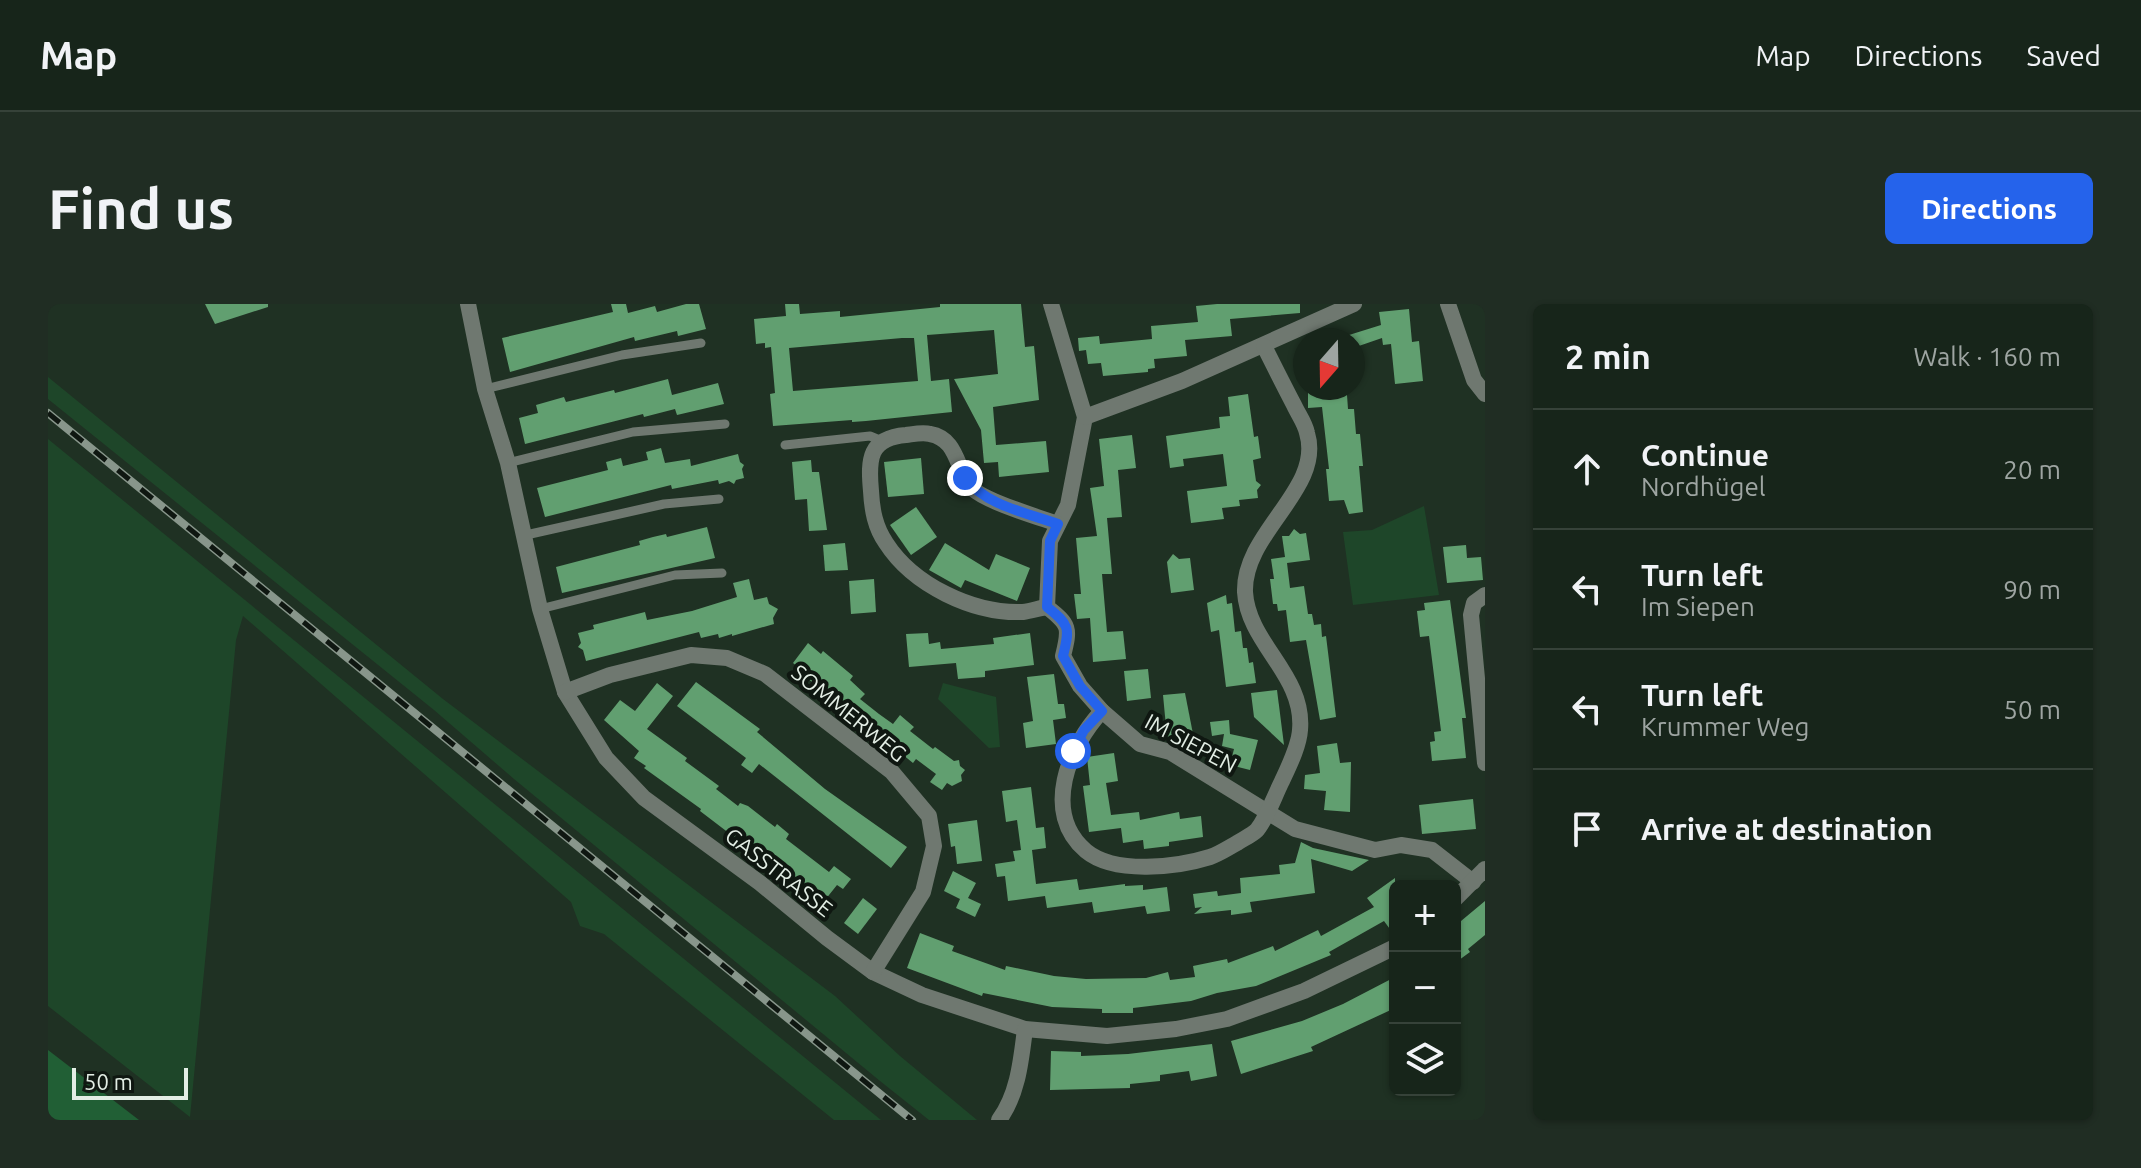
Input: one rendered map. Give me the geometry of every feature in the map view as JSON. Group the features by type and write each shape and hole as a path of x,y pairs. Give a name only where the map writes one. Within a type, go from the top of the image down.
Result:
{"street":[{"name":"GASSTRASSE","path":"468,304 485,389 508,463 540,609 565,692 606,758 644,798 760,883 873,972 922,995 1025,1029 1107,1036 1176,1029 1227,1019 1304,991 1389,950"},
{"path":"1051,304 1085,417 1068,505 1050,541 1047,607 1023,612 957,599 930,585 903,565 886,543 873,516 868,468 873,451 891,436 927,433 941,436 951,446 965,478 974,490 1058,524"},
{"path":"1085,417 1182,381 1354,304"},
{"path":"1448,304 1474,380 1485,394"},
{"path":"1102,711 1084,730 1065,771 1063,805 1072,835 1088,852 1113,863 1147,867 1185,863 1213,856 1255,832 1268,812 1300,734 1301,710 1293,687 1256,628 1245,590 1257,544 1296,491 1307,465 1308,434 1264,346"},
{"path":"1485,595 1474,603 1471,615 1485,763"},
{"name":"IM SIEPEN","path":"1047,607 1064,621 1069,634 1063,656 1080,686 1102,711 1140,744 1170,752 1295,829 1375,850 1401,845 1432,850 1473,882"},
{"name":"SOMMERWEG","path":"565,692 610,675 691,655 727,658 765,674 892,772 929,816 934,846 923,892 873,972"},
{"path":"1461,893 1485,869"},
{"path":"999,1120 1009,1106 1017,1079 1025,1029"}],"lane":[{"path":"485,389 622,355 701,343"},
{"path":"508,463 633,432 725,424"},
{"path":"785,445 870,436 882,441"},
{"path":"526,535 664,504 719,499"},
{"path":"540,609 675,575 722,573"}],"shaded area":[{"path":"48,377 443,699 835,996 900,1056 977,1120 929,1120 880,1081 434,710 48,399"},
{"path":"48,439 881,1120 834,1120 604,934 580,926 571,902 243,616 236,640 190,1117 48,1006"},
{"path":"1424,506 1439,595 1353,605 1343,532 1372,530"},
{"path":"943,683 996,697 1000,747 989,748 938,699"},
{"path":"48,1050 139,1120 48,1120"}],"building":[{"path":"205,304 268,304 268,307 215,324"},
{"path":"611,304 626,304 628,313 655,306 657,312 686,304 699,304 706,329 678,336 677,331 635,341 634,337 510,372 502,338 613,312"},
{"path":"785,304 799,304 800,314 840,311 840,317 940,307 940,304 1021,304 1025,347 1034,346 1039,400 993,407 996,445 1046,441 1049,472 999,477 998,462 984,463 981,430 954,379 998,374 994,330 927,335 931,381 949,379 952,412 773,426 770,394 775,393 771,347 765,348 765,343 756,344 754,319 786,316","holes":["914,338 918,381 793,391 789,348"]},
{"path":"1300,304 1300,313 1230,319 1232,336 1185,340 1187,356 1154,359 1155,368 1148,369 1148,372 1103,376 1101,363 1088,364 1086,350 1079,351 1078,338 1099,336 1100,344 1152,339 1151,326 1198,322 1196,306"},
{"path":"1409,309 1412,342 1419,341 1423,381 1395,384 1391,344 1383,345 1382,338 1365,344 1365,330 1381,325 1379,312"},
{"path":"668,379 672,395 718,383 724,404 677,415 675,409 644,417 643,414 525,444 519,418 538,413 536,405 564,397 566,402 614,390 615,393"},
{"path":"1248,394 1254,437 1258,436 1261,458 1253,460 1256,481 1261,485 1257,490 1258,498 1239,500 1240,506 1222,508 1224,519 1191,523 1187,491 1227,486 1223,454 1183,459 1184,466 1170,468 1166,436 1220,428 1219,417 1230,416 1228,397"},
{"path":"1308,400 1347,400 1348,409 1354,409 1363,466 1359,466 1363,512 1349,514 1344,500 1329,501 1322,407 1308,408"},
{"path":"1132,435 1136,468 1118,470 1122,517 1107,518 1112,574 1102,574 1107,632 1123,631 1126,659 1093,662 1090,618 1077,619 1074,594 1081,594 1076,538 1097,536 1090,488 1104,486 1099,439"},
{"path":"661,448 665,463 690,459 691,466 738,454 744,465 744,478 736,480 734,484 729,481 719,484 718,480 672,489 671,485 545,517 537,488 608,470 606,462 621,458 623,466 648,460 646,452"},
{"path":"921,458 924,494 888,497 884,462"},
{"path":"811,460 812,472 819,472 827,530 809,531 807,499 795,500 792,462"},
{"path":"916,507 937,537 911,555 890,525"},
{"path":"707,527 715,558 562,593 556,567 640,545 639,541 653,537 666,534 667,537"},
{"path":"1294,529 1300,534 1306,533 1310,560 1287,563 1290,588 1304,586 1308,614 1312,614 1314,625 1321,624 1322,637 1326,636 1336,717 1320,720 1306,640 1290,642 1286,610 1278,611 1277,604 1273,604 1271,559 1285,557 1282,536 1289,536"},
{"path":"845,543 848,570 825,571 823,545"},
{"path":"945,543 989,570 996,554 1030,568 1017,601 965,580 961,588 929,570"},
{"path":"1466,545 1467,558 1481,557 1483,580 1447,583 1443,547"},
{"path":"1173,554 1179,559 1190,558 1194,590 1171,593 1167,562"},
{"path":"749,579 754,600 767,597 769,604 778,609 773,618 774,624 719,638 718,634 701,638 699,632 586,661 583,650 578,647 581,643 578,633 594,629 593,625 645,612 647,620 692,611 737,597 733,583"},
{"path":"874,579 876,612 851,614 849,581"},
{"path":"1226,595 1227,604 1232,603 1235,632 1241,631 1243,648 1247,648 1249,663 1253,662 1256,683 1226,687 1219,630 1211,632 1207,603"},
{"path":"1450,600 1466,718 1462,718 1466,758 1432,761 1430,742 1435,741 1434,732 1441,731 1429,636 1420,637 1417,611 1425,610 1424,603"},
{"path":"928,633 929,644 940,642 941,649 994,644 993,638 1030,633 1034,665 985,671 985,677 958,679 956,663 909,667 906,634"},
{"path":"808,643 821,654 823,651 853,676 850,680 865,694 860,699 879,714 893,724 900,715 914,727 910,731 933,749 935,747 954,761 959,760 965,770 961,775 962,781 952,786 947,783 942,790 930,782 936,774 916,759 913,763 881,737 879,740 872,736 828,702 833,696 796,671 799,668 793,663"},
{"path":"1148,669 1151,698 1127,701 1124,671"},
{"path":"1054,674 1058,704 1064,704 1066,718 1053,720 1056,744 1026,748 1023,723 1033,721 1027,677"},
{"path":"696,682 760,729 757,732 825,789 907,847 891,868 759,764 752,773 741,765 746,758 677,706"},
{"path":"657,683 673,696 647,729 687,758 685,761 719,786 716,789 738,806 740,803 748,806 775,827 777,824 789,834 786,839 829,872 834,866 851,879 843,889 837,885 825,900 792,874 790,877 755,853 634,758 639,751 604,720 620,700 635,711"},
{"path":"1277,690 1284,745 1254,717 1251,693"},
{"path":"1185,693 1193,734 1167,737 1163,695"},
{"path":"1229,720 1230,734 1258,740 1250,770 1230,765 1234,749 1222,746 1224,734 1212,736 1210,722"},
{"path":"1337,743 1340,763 1351,762 1350,812 1324,810 1326,791 1304,789 1305,775 1320,773 1317,746"},
{"path":"1114,753 1118,781 1106,783 1111,815 1139,812 1140,820 1179,812 1180,819 1201,816 1203,837 1144,849 1143,840 1123,843 1121,828 1089,832 1083,786 1090,785 1087,757"},
{"path":"1031,787 1036,828 1044,827 1046,848 1032,850 1036,884 1077,879 1079,890 1125,884 1143,885 1143,890 1167,887 1170,911 1147,914 1145,906 1094,913 1092,902 1047,908 1045,896 1008,901 1005,876 997,877 995,864 1015,861 1013,851 1021,850 1017,820 1006,822 1002,791"},
{"path":"1473,799 1476,829 1422,834 1419,805"},
{"path":"977,820 982,861 957,864 948,824"},
{"path":"1301,842 1313,848 1369,860 1352,871 1311,859 1315,893 1250,902 1252,912 1231,915 1231,910 1194,914 1202,907 1195,908 1193,894 1217,891 1218,896 1241,893 1240,878 1280,874 1279,865 1295,863"},
{"path":"953,871 976,883 968,898 981,904 975,917 956,908 960,899 944,891"},
{"path":"1389,882 1389,928 1384,921 1329,952 1331,955 1256,986 1191,1001 1133,1008 1133,1013 1102,1013 1102,1009 1052,1007 983,993 982,996 907,968 920,933 954,946 952,951 1005,970 1006,966 1086,979 1146,978 1168,972 1170,980 1195,977 1193,966 1227,959 1228,963 1273,946 1275,951 1318,930 1321,936 1374,907 1367,898"},
{"path":"863,898 877,909 858,934 844,923"},
{"path":"1485,901 1485,935 1461,959 1461,952 1461,921"},
{"path":"1389,980 1389,1011 1311,1047 1313,1051 1241,1074 1231,1041 1302,1021"},
{"path":"1212,1044 1217,1076 1191,1081 1189,1071 1160,1075 1160,1081 1130,1084 1130,1088 1050,1090 1051,1051 1081,1052 1081,1056 1128,1054"}],"railway":[{"path":"48,413 912,1120"}],"route":[{"path":"965,478 974,490 986,497 1058,524 1050,541 1047,607 1064,621 1069,634 1063,656 1080,686 1102,711 1084,730 1073,751"}]}
